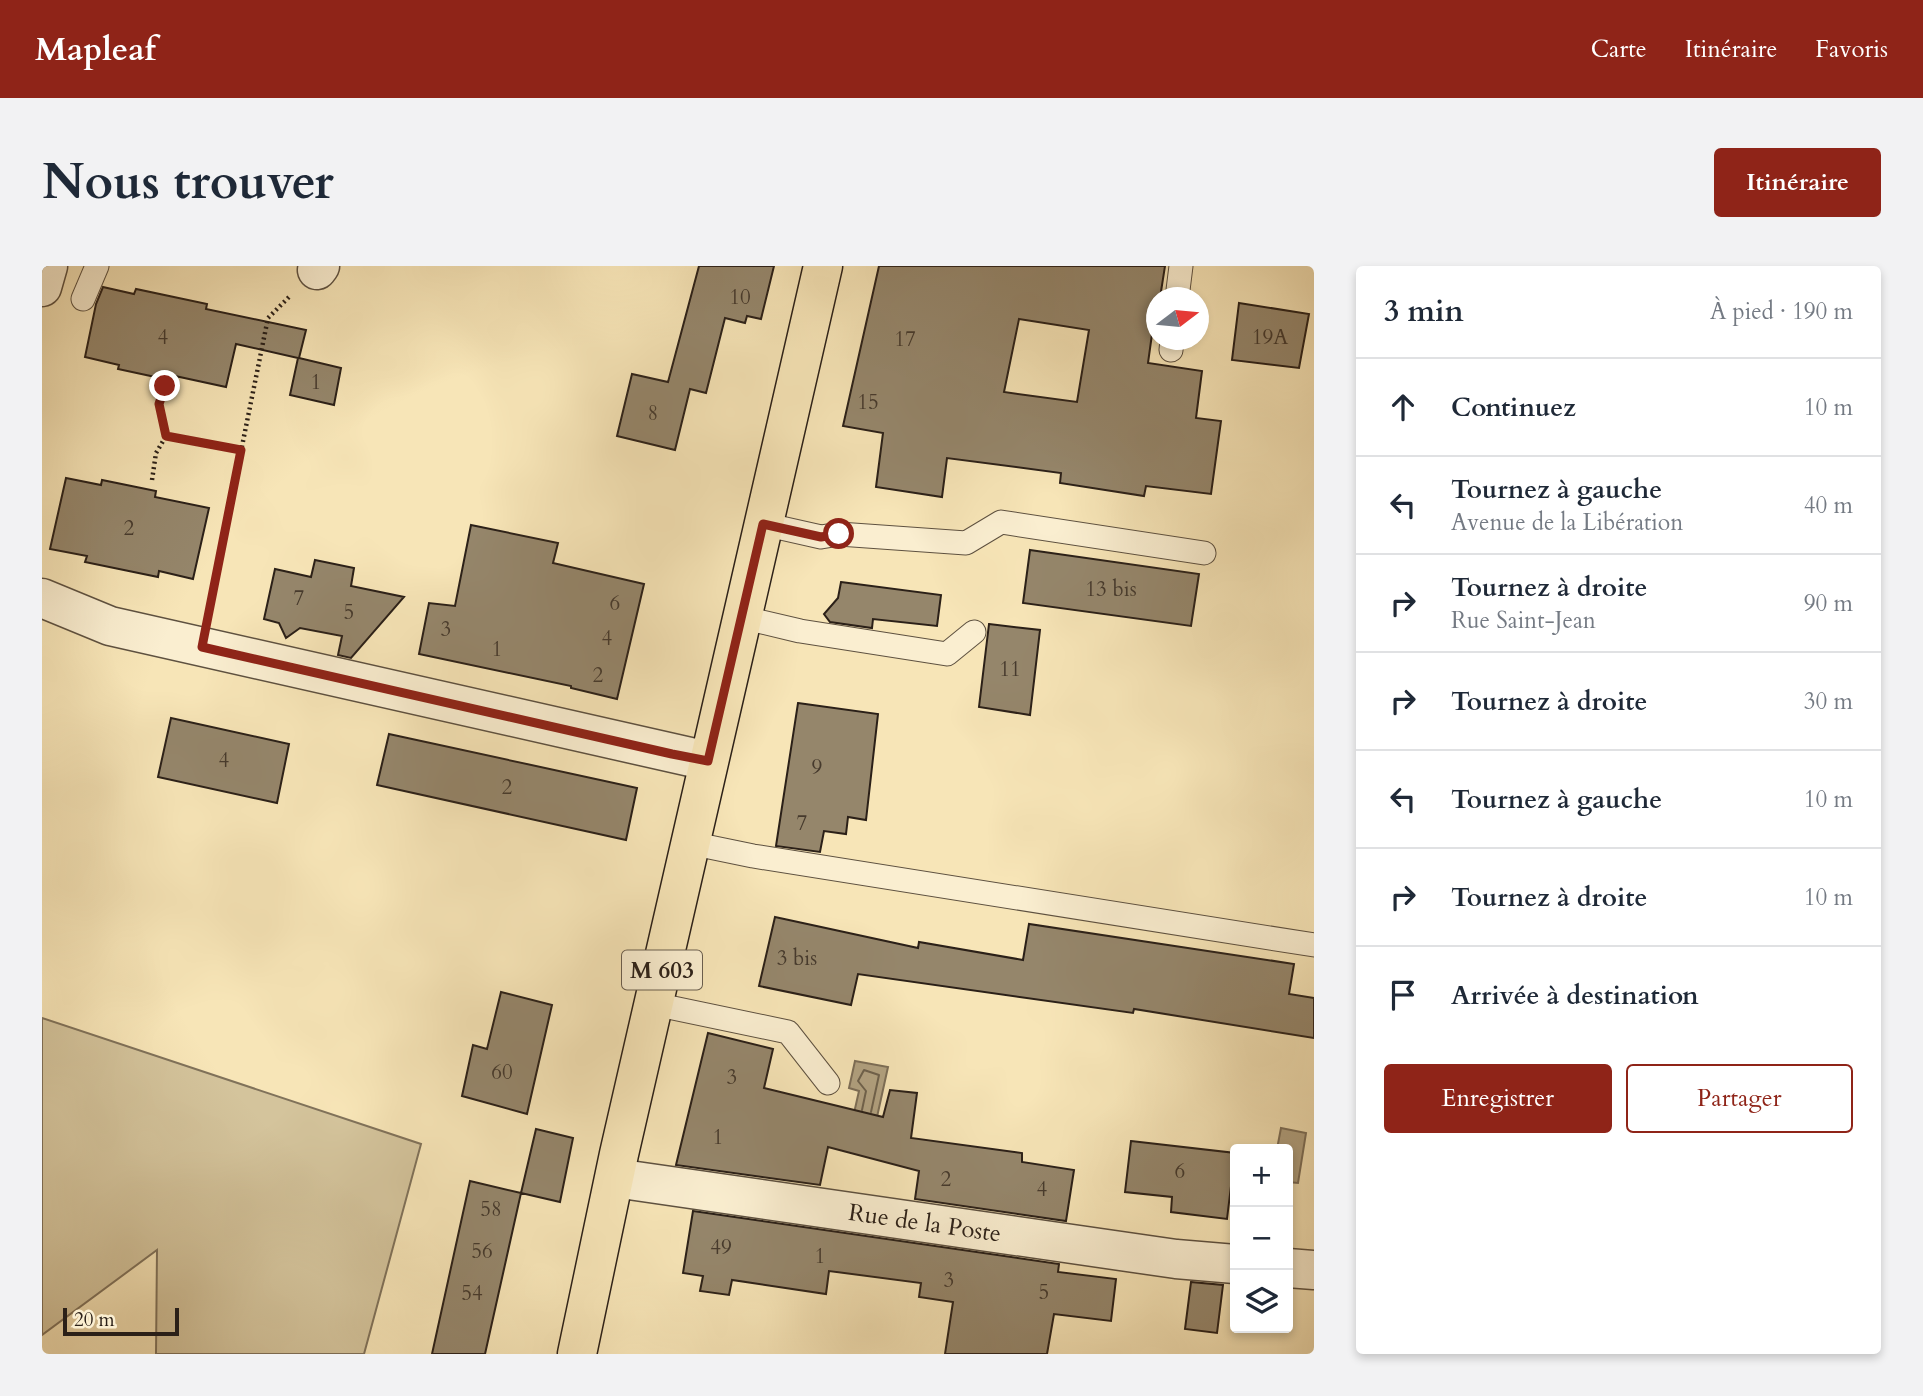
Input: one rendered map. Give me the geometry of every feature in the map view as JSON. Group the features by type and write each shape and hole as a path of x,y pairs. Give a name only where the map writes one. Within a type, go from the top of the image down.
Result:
{"main road":[{"name":"M 603","path":"577,1354 708,761 823,266"}],"street":[{"path":"42,286 48,266"},
{"path":"42,598 110,626 708,761"},
{"name":"Rue de la Poste","path":"615,1178 1176,1259 1230,1264"},
{"path":"1293,1268 1314,1270"}],"lane":[{"path":"83,299 97,266"},
{"path":"1178,287 1181,266"},
{"path":"763,524 821,537 839,534 966,543 1002,522 1204,553"},
{"path":"741,617 800,631 947,654 974,632"},
{"path":"690,843 753,856 1314,945"},
{"path":"654,1004 788,1032 828,1083"}],"path":[{"path":"202,647 268,318 316,267"},
{"path":"152,480 156,453 166,436 159,404 165,386"},
{"path":"166,436 241,450"}],"shaded area":[{"path":"42,1018 421,1144 364,1354 156,1354 157,1250 42,1335"}],"water":[{"path":"855,1061 888,1067 875,1126 852,1122 859,1091 849,1088"},
{"path":"1281,1128 1306,1133 1298,1183 1293,1182 1293,1144 1278,1144"}],"building":[{"path":"699,266 774,266 761,319 747,316 745,323 725,318 706,393 690,389 675,450 617,436 632,374 668,382"},
{"path":"879,266 1165,266 1162,287 1146,287 1146,350 1150,350 1148,363 1202,371 1196,418 1221,421 1211,494 1146,486 1144,496 1060,483 1061,473 947,458 942,497 876,487 883,433 843,426","holes":["1019,319 1089,330 1077,402 1004,392"]},
{"path":"103,287 134,294 136,289 207,304 206,309 306,330 299,358 341,368 334,405 290,395 298,358 236,344 226,387 175,376 174,381 118,369 119,365 85,357 96,304"},
{"path":"1239,303 1309,314 1299,368 1232,360"},
{"path":"66,478 101,485 102,480 156,491 155,497 209,508 193,579 159,571 158,577 85,562 87,556 50,549"},
{"path":"471,525 558,543 553,563 644,584 617,699 571,686 419,654 429,603 455,606"},
{"path":"1030,550 1199,574 1191,626 1023,603"},
{"path":"315,560 354,568 351,586 404,597 351,658 338,655 342,636 300,628 286,638 279,623 264,619 275,569 311,577"},
{"path":"841,582 941,595 937,626 873,619 872,628 830,622 824,614 838,598"},
{"path":"989,624 1040,630 1030,715 979,707"},
{"path":"798,703 878,714 866,820 848,817 846,834 824,831 820,852 776,846"},
{"path":"171,718 289,744 277,803 158,777"},
{"path":"389,734 637,788 626,840 377,785"},
{"path":"775,917 918,948 919,942 1023,960 1029,924 1294,964 1289,994 1314,998 1314,1038 1134,1009 1133,1013 858,974 851,1005 759,986"},
{"path":"501,992 552,1005 527,1114 462,1096 473,1045 487,1049"},
{"path":"708,1033 773,1049 764,1088 883,1117 890,1090 917,1093 911,1138 1022,1153 1022,1162 1074,1170 1066,1221 915,1199 919,1171 828,1147 820,1185 676,1165"},
{"path":"536,1129 573,1138 560,1202 521,1193"},
{"path":"1131,1141 1230,1152 1227,1219 1171,1212 1172,1197 1125,1192"},
{"path":"470,1181 521,1193 485,1354 432,1354"},
{"path":"693,1211 1059,1264 1058,1272 1116,1279 1111,1321 1054,1314 1047,1354 945,1354 953,1302 919,1297 921,1283 829,1271 826,1294 732,1280 729,1295 700,1291 703,1276 683,1273"},
{"path":"1191,1282 1223,1285 1217,1333 1185,1329"}],"route":[{"path":"165,386 159,404 166,436 241,450 202,647 672,754 708,761 763,524 821,537 839,534"}]}
